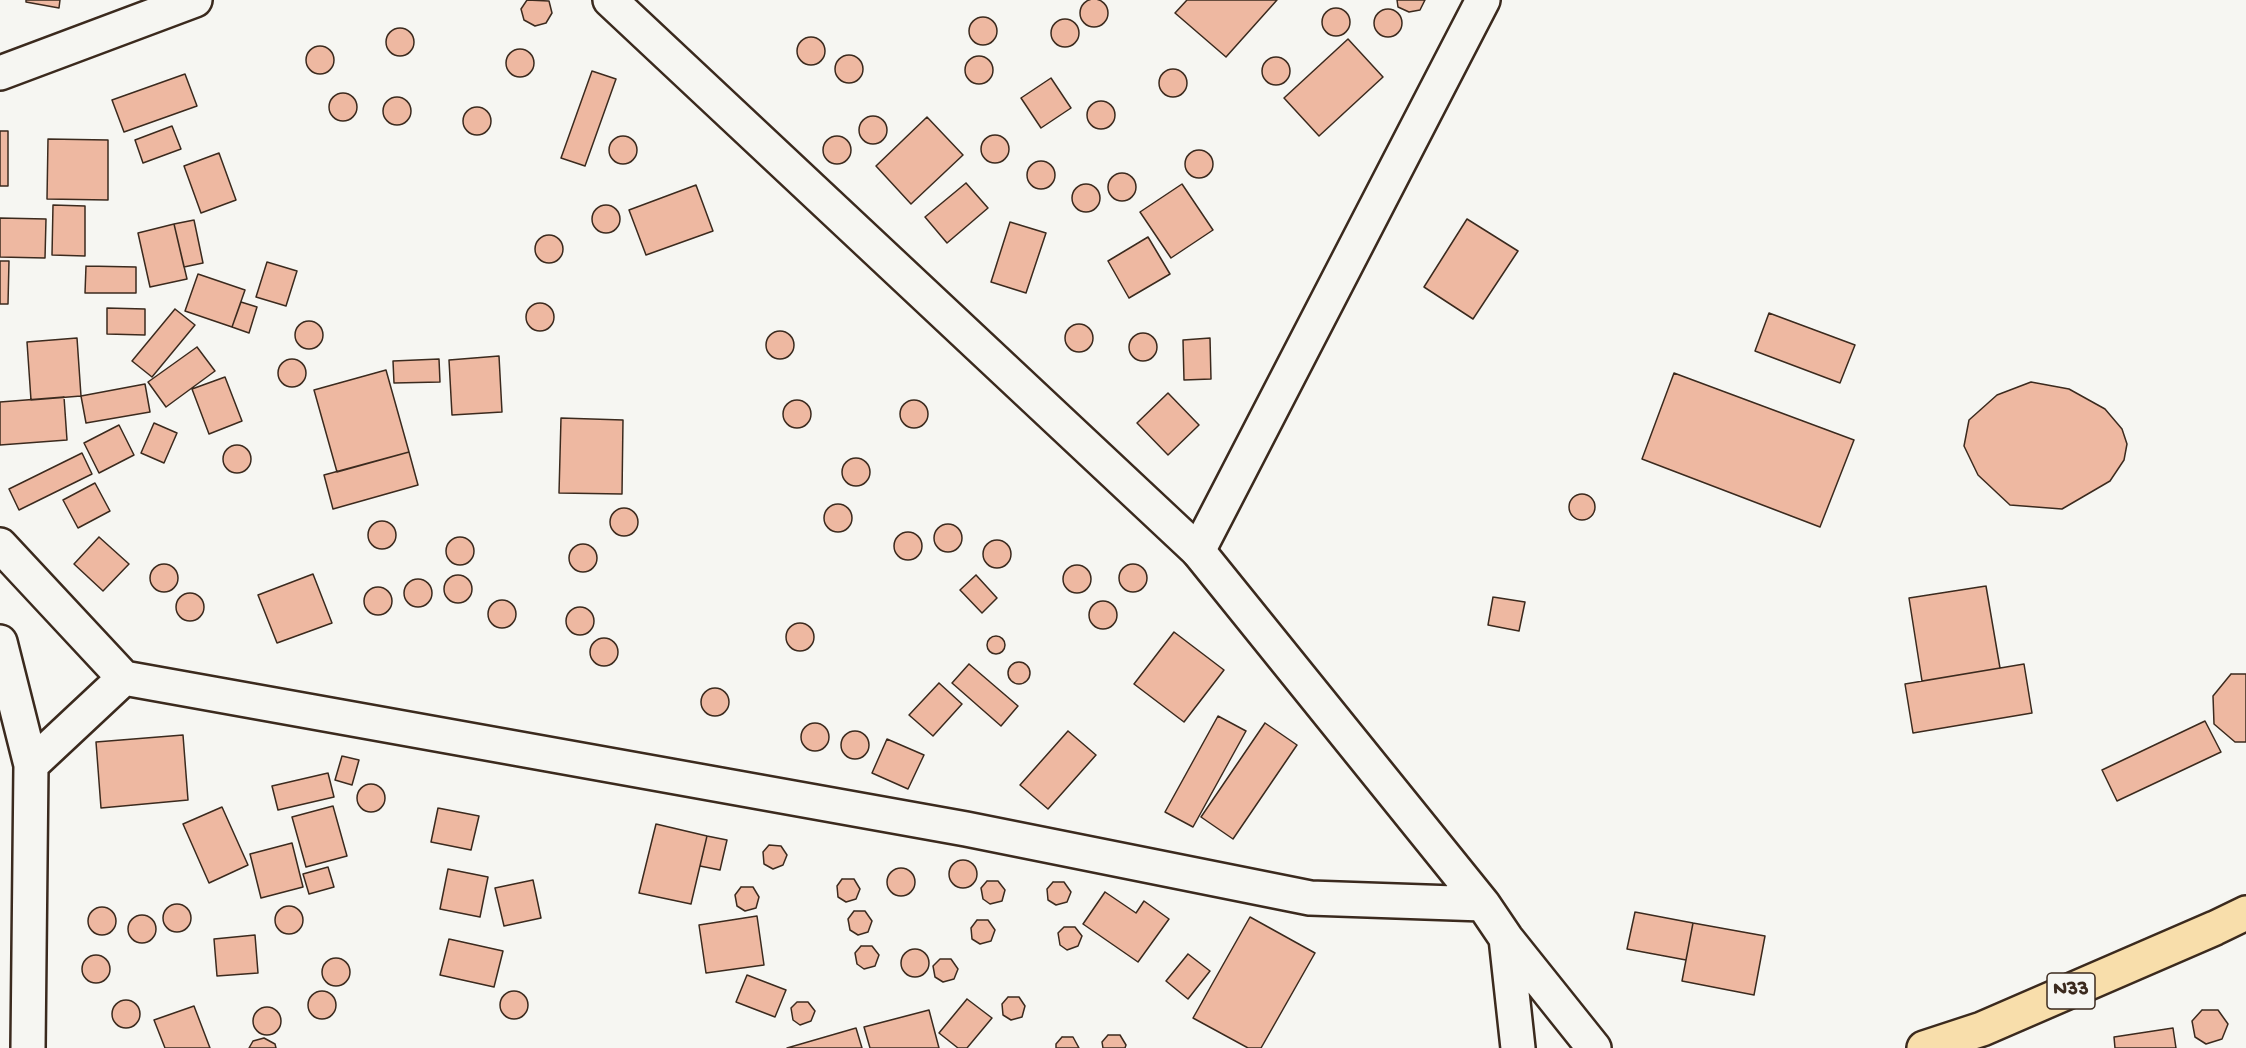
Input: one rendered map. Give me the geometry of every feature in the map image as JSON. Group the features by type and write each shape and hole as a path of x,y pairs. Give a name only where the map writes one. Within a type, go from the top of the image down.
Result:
{"main road":[{"name":"N33","path":"1924,1048 1983,1029 2231,929 2246,913"}],"street":[{"path":"0,73 195,0"},
{"path":"610,0 1198,551 1483,904 1506,938 1594,1048"},
{"path":"1198,551 1483,0"},
{"path":"0,545 124,678 966,829 1310,898 1483,904"},
{"path":"0,642 31,765 28,1048"},
{"path":"31,765 124,678"},
{"path":"1506,938 1518,1048"}],"building":[{"path":"1094,-1 1104,3 1108,13 1104,23 1094,27 1084,23 1080,13 1084,3"},
{"path":"26,0 60,0 59,8 26,2"},
{"path":"527,0 549,1 552,13 546,23 535,26 524,20 521,9"},
{"path":"1187,0 1277,0 1226,57 1175,13"},
{"path":"1397,0 1425,0 1420,10 1409,12 1398,7"},
{"path":"1336,8 1346,12 1350,22 1346,32 1336,36 1326,32 1322,22 1326,12"},
{"path":"1388,9 1398,13 1402,23 1398,33 1388,37 1378,33 1374,23 1378,13"},
{"path":"983,17 993,21 997,31 993,41 983,45 973,41 969,31 973,21"},
{"path":"1065,19 1075,23 1079,33 1075,43 1065,47 1055,43 1051,33 1055,23"},
{"path":"400,28 410,32 414,42 410,52 400,56 390,52 386,42 390,32"},
{"path":"811,37 821,41 825,51 821,61 811,65 801,61 797,51 801,41"},
{"path":"1348,39 1383,77 1319,136 1284,98"},
{"path":"320,46 330,50 334,60 330,70 320,74 310,70 306,60 310,50"},
{"path":"520,49 530,53 534,63 530,73 520,77 510,73 506,63 510,53"},
{"path":"849,55 859,59 863,69 859,79 849,83 839,79 835,69 839,59"},
{"path":"979,56 989,60 993,70 989,80 979,84 969,80 965,70 969,60"},
{"path":"1276,57 1286,61 1290,71 1286,81 1276,85 1266,81 1262,71 1266,61"},
{"path":"1173,69 1183,73 1187,83 1183,93 1173,97 1163,93 1159,83 1163,73"},
{"path":"592,71 616,79 585,166 561,158"},
{"path":"185,74 197,106 124,132 112,100"},
{"path":"1051,78 1071,108 1041,128 1021,98"},
{"path":"343,93 353,97 357,107 353,117 343,121 333,117 329,107 333,97"},
{"path":"397,97 407,101 411,111 407,121 397,125 387,121 383,111 387,101"},
{"path":"1101,101 1111,105 1115,115 1111,125 1101,129 1091,125 1087,115 1091,105"},
{"path":"477,107 487,111 491,121 487,131 477,135 467,131 463,121 467,111"},
{"path":"873,116 883,120 887,130 883,140 873,144 863,140 859,130 863,120"},
{"path":"927,117 963,155 911,204 876,166"},
{"path":"172,126 181,149 143,163 135,140"},
{"path":"0,131 8,131 8,186 0,186"},
{"path":"995,135 1005,139 1009,149 1005,159 995,163 985,159 981,149 985,139"},
{"path":"623,136 633,140 637,150 633,160 623,164 613,160 609,150 613,140"},
{"path":"837,136 847,140 851,150 847,160 837,164 827,160 823,150 827,140"},
{"path":"48,139 108,140 108,200 47,199"},
{"path":"1199,150 1209,154 1213,164 1209,174 1199,178 1189,174 1185,164 1189,154"},
{"path":"219,153 236,200 201,213 184,166"},
{"path":"1041,161 1051,165 1055,175 1051,185 1041,189 1031,185 1027,175 1031,165"},
{"path":"1122,173 1132,177 1136,187 1132,197 1122,201 1112,197 1108,187 1112,177"},
{"path":"966,183 988,208 947,243 925,217"},
{"path":"1086,184 1096,188 1100,198 1096,208 1086,212 1076,208 1072,198 1076,188"},
{"path":"1182,184 1213,230 1171,258 1140,212"},
{"path":"696,185 713,231 646,255 629,210"},
{"path":"53,205 85,206 85,256 52,255"},
{"path":"606,205 616,209 620,219 616,229 606,233 596,229 592,219 596,209"},
{"path":"0,218 46,219 45,258 0,257"},
{"path":"1467,219 1518,251 1473,319 1424,287"},
{"path":"194,220 203,263 184,267 174,224"},
{"path":"1010,222 1046,233 1026,293 991,282"},
{"path":"174,224 187,279 150,287 138,233"},
{"path":"549,235 559,239 563,249 559,259 549,263 539,259 535,249 539,239"},
{"path":"1148,237 1170,274 1129,298 1108,261"},
{"path":"0,261 9,261 8,304 0,304"},
{"path":"267,262 297,271 286,306 256,297"},
{"path":"86,266 136,267 136,293 85,293"},
{"path":"198,274 245,290 232,327 185,311"},
{"path":"241,302 257,307 249,333 232,327"},
{"path":"540,303 550,307 554,317 550,327 540,331 530,327 526,317 530,307"},
{"path":"107,308 145,309 145,335 107,334"},
{"path":"175,309 195,325 152,377 132,361"},
{"path":"1769,313 1855,345 1840,383 1755,351"},
{"path":"309,321 319,325 323,335 319,345 309,349 299,345 295,335 299,325"},
{"path":"1079,324 1089,328 1093,338 1089,348 1079,352 1069,348 1065,338 1069,328"},
{"path":"780,331 790,335 794,345 790,355 780,359 770,355 766,345 770,335"},
{"path":"1143,333 1153,337 1157,347 1153,357 1143,361 1133,357 1129,347 1133,337"},
{"path":"77,338 81,396 31,400 27,342"},
{"path":"1210,338 1211,379 1184,380 1183,340"},
{"path":"197,347 215,371 166,407 148,382"},
{"path":"499,356 502,412 452,415 449,360"},
{"path":"292,359 302,363 306,373 302,383 292,387 282,383 278,373 282,363"},
{"path":"439,359 440,382 394,383 393,361"},
{"path":"386,370 409,452 337,472 314,390"},
{"path":"1674,373 1854,440 1820,527 1642,459"},
{"path":"225,377 242,421 209,434 192,389"},
{"path":"2031,382 2069,389 2105,409 2122,429 2127,444 2124,460 2110,481 2062,509 2010,505 1978,475 1964,446 1969,420 1997,395"},
{"path":"145,384 150,412 86,423 81,396"},
{"path":"1168,393 1199,425 1168,455 1137,423"},
{"path":"64,397 67,440 0,445 0,402"},
{"path":"797,400 807,404 811,414 807,424 797,428 787,424 783,414 787,404"},
{"path":"914,400 924,404 928,414 924,424 914,428 904,424 900,414 904,404"},
{"path":"561,418 623,420 622,494 559,493"},
{"path":"154,423 177,433 164,463 141,453"},
{"path":"119,425 134,455 99,473 84,443"},
{"path":"237,445 247,449 251,459 247,469 237,473 227,469 223,459 227,449"},
{"path":"409,452 418,485 333,509 324,475"},
{"path":"82,453 92,474 19,510 9,489"},
{"path":"856,458 866,462 870,472 866,482 856,486 846,482 842,472 846,462"},
{"path":"95,483 110,511 78,528 63,500"},
{"path":"1582,494 1591,498 1595,507 1591,516 1582,520 1573,516 1569,507 1573,498"},
{"path":"838,504 848,508 852,518 848,528 838,532 828,528 824,518 828,508"},
{"path":"624,508 634,512 638,522 634,532 624,536 614,532 610,522 614,512"},
{"path":"382,521 392,525 396,535 392,545 382,549 372,545 368,535 372,525"},
{"path":"948,524 958,528 962,538 958,548 948,552 938,548 934,538 938,528"},
{"path":"908,532 918,536 922,546 918,556 908,560 898,556 894,546 898,536"},
{"path":"99,537 129,564 103,591 74,564"},
{"path":"460,537 470,541 474,551 470,561 460,565 450,561 446,551 450,541"},
{"path":"997,540 1007,544 1011,554 1007,564 997,568 987,564 983,554 987,544"},
{"path":"583,544 593,548 597,558 593,568 583,572 573,568 569,558 573,548"},
{"path":"164,564 174,568 178,578 174,588 164,592 154,588 150,578 154,568"},
{"path":"1133,564 1143,568 1147,578 1143,588 1133,592 1123,588 1119,578 1123,568"},
{"path":"1077,565 1087,569 1091,579 1087,589 1077,593 1067,589 1063,579 1067,569"},
{"path":"313,574 332,623 277,643 258,595"},
{"path":"458,575 468,579 472,589 468,599 458,603 448,599 444,589 448,579"},
{"path":"976,575 997,598 982,613 960,590"},
{"path":"418,579 428,583 432,593 428,603 418,607 408,603 404,593 408,583"},
{"path":"1986,586 2000,668 1922,681 1909,598"},
{"path":"378,587 388,591 392,601 388,611 378,615 368,611 364,601 368,591"},
{"path":"190,593 200,597 204,607 200,617 190,621 180,617 176,607 180,597"},
{"path":"1493,597 1525,602 1519,631 1488,625"},
{"path":"502,600 512,604 516,614 512,624 502,628 492,624 488,614 492,604"},
{"path":"1103,601 1113,605 1117,615 1113,625 1103,629 1093,625 1089,615 1093,605"},
{"path":"580,607 590,611 594,621 590,631 580,635 570,631 566,621 570,611"},
{"path":"800,623 810,627 814,637 810,647 800,651 790,647 786,637 790,627"},
{"path":"1174,632 1224,670 1184,722 1134,684"},
{"path":"992,636 1000,636 1005,641 1003,652 992,654 987,649 987,641"},
{"path":"604,638 614,642 618,652 614,662 604,666 594,662 590,652 594,642"},
{"path":"1015,662 1023,662 1030,669 1030,677 1023,684 1015,684 1008,677 1008,669"},
{"path":"969,664 1018,706 1001,726 952,683"},
{"path":"2024,664 2032,713 1913,733 1905,684"},
{"path":"2231,674 2246,674 2246,742 2235,742 2214,724 2213,696"},
{"path":"939,683 962,704 933,736 909,715"},
{"path":"715,688 725,692 729,702 725,712 715,716 705,712 701,702 705,692"},
{"path":"1218,716 1246,731 1193,827 1165,812"},
{"path":"2205,721 2221,752 2117,801 2102,770"},
{"path":"815,723 825,727 829,737 825,747 815,751 805,747 801,737 805,727"},
{"path":"1265,723 1297,745 1233,839 1201,817"},
{"path":"855,731 865,735 869,745 865,755 855,759 845,755 841,745 845,735"},
{"path":"1068,731 1096,755 1048,809 1020,785"},
{"path":"183,735 188,800 101,808 96,742"},
{"path":"887,739 924,755 908,789 872,773"},
{"path":"342,756 359,760 352,785 335,780"},
{"path":"328,773 334,797 278,810 272,786"},
{"path":"371,784 381,788 385,798 381,808 371,812 361,808 357,798 361,788"},
{"path":"333,806 347,856 306,867 292,817"},
{"path":"222,807 248,865 209,883 183,824"},
{"path":"438,808 479,816 471,850 431,842"},
{"path":"656,824 707,836 691,904 639,893"},
{"path":"707,836 727,840 720,870 700,866"},
{"path":"292,843 303,887 261,898 250,854"},
{"path":"769,845 781,846 787,855 783,865 773,869 764,864 763,852"},
{"path":"963,860 973,864 977,874 973,884 963,888 953,884 949,874 953,864"},
{"path":"328,867 334,887 309,894 303,874"},
{"path":"901,868 911,872 915,882 911,892 901,896 891,892 887,882 891,872"},
{"path":"448,869 488,877 480,917 440,909"},
{"path":"842,879 854,879 860,889 856,899 846,902 838,897 837,886"},
{"path":"533,880 541,918 504,926 495,888"},
{"path":"987,881 998,881 1005,890 1002,901 990,904 983,899 981,888"},
{"path":"1053,882 1064,882 1071,892 1067,902 1056,905 1048,900 1047,889"},
{"path":"741,887 753,887 759,897 756,908 745,911 737,906 735,895"},
{"path":"1105,892 1136,913 1144,901 1169,919 1138,962 1083,924"},
{"path":"177,904 187,908 191,918 187,928 177,932 167,928 163,918 167,908"},
{"path":"289,906 299,910 303,920 299,930 289,934 279,930 275,920 279,910"},
{"path":"102,907 112,911 116,921 112,931 102,935 92,931 88,921 92,911"},
{"path":"854,911 865,911 872,921 868,932 858,935 850,930 848,919"},
{"path":"1635,912 1693,923 1686,960 1627,949"},
{"path":"142,915 152,919 156,929 152,939 142,943 132,939 128,929 132,919"},
{"path":"757,916 764,965 706,973 699,925"},
{"path":"1250,917 1315,953 1261,1048 1248,1048 1193,1018"},
{"path":"977,920 988,920 995,930 991,941 980,944 972,939 971,928"},
{"path":"1693,923 1765,936 1754,995 1682,981"},
{"path":"1064,927 1075,927 1082,936 1078,946 1067,950 1060,945 1058,933"},
{"path":"255,935 258,973 217,976 214,939"},
{"path":"449,939 503,951 494,987 440,975"},
{"path":"861,946 872,946 879,955 875,966 864,969 857,964 855,953"},
{"path":"915,949 925,953 929,963 925,973 915,977 905,973 901,963 905,953"},
{"path":"1188,954 1210,971 1188,999 1166,981"},
{"path":"96,955 106,959 110,969 106,979 96,983 86,979 82,969 86,959"},
{"path":"336,958 346,962 350,972 346,982 336,986 326,982 322,972 326,962"},
{"path":"940,959 951,959 958,969 954,979 943,982 935,977 933,966"},
{"path":"747,975 786,990 775,1017 736,1002"},
{"path":"322,991 332,995 336,1005 332,1015 322,1019 312,1015 308,1005 312,995"},
{"path":"514,991 524,995 528,1005 524,1015 514,1019 504,1015 500,1005 504,995"},
{"path":"1008,997 1019,997 1025,1006 1022,1017 1011,1020 1003,1015 1002,1004"},
{"path":"967,999 992,1018 967,1048 958,1048 939,1033"},
{"path":"126,1000 136,1004 140,1014 136,1024 126,1028 116,1024 112,1014 116,1004"},
{"path":"797,1002 808,1002 815,1011 811,1021 800,1025 793,1020 791,1008"},
{"path":"194,1006 210,1048 165,1048 154,1020"},
{"path":"267,1007 277,1011 281,1021 277,1031 267,1035 257,1031 253,1021 257,1011"},
{"path":"929,1010 939,1048 870,1048 864,1027"},
{"path":"2202,1010 2218,1010 2228,1024 2222,1039 2206,1044 2195,1037 2192,1021"},
{"path":"856,1028 862,1048 787,1048"},
{"path":"2173,1028 2176,1048 2115,1048 2114,1037"},
{"path":"1108,1035 1120,1035 1126,1045 1125,1048 1103,1048 1102,1042"},
{"path":"1062,1037 1073,1037 1079,1048 1056,1048 1056,1044"},
{"path":"264,1038 275,1044 276,1048 249,1048 253,1041"}]}
